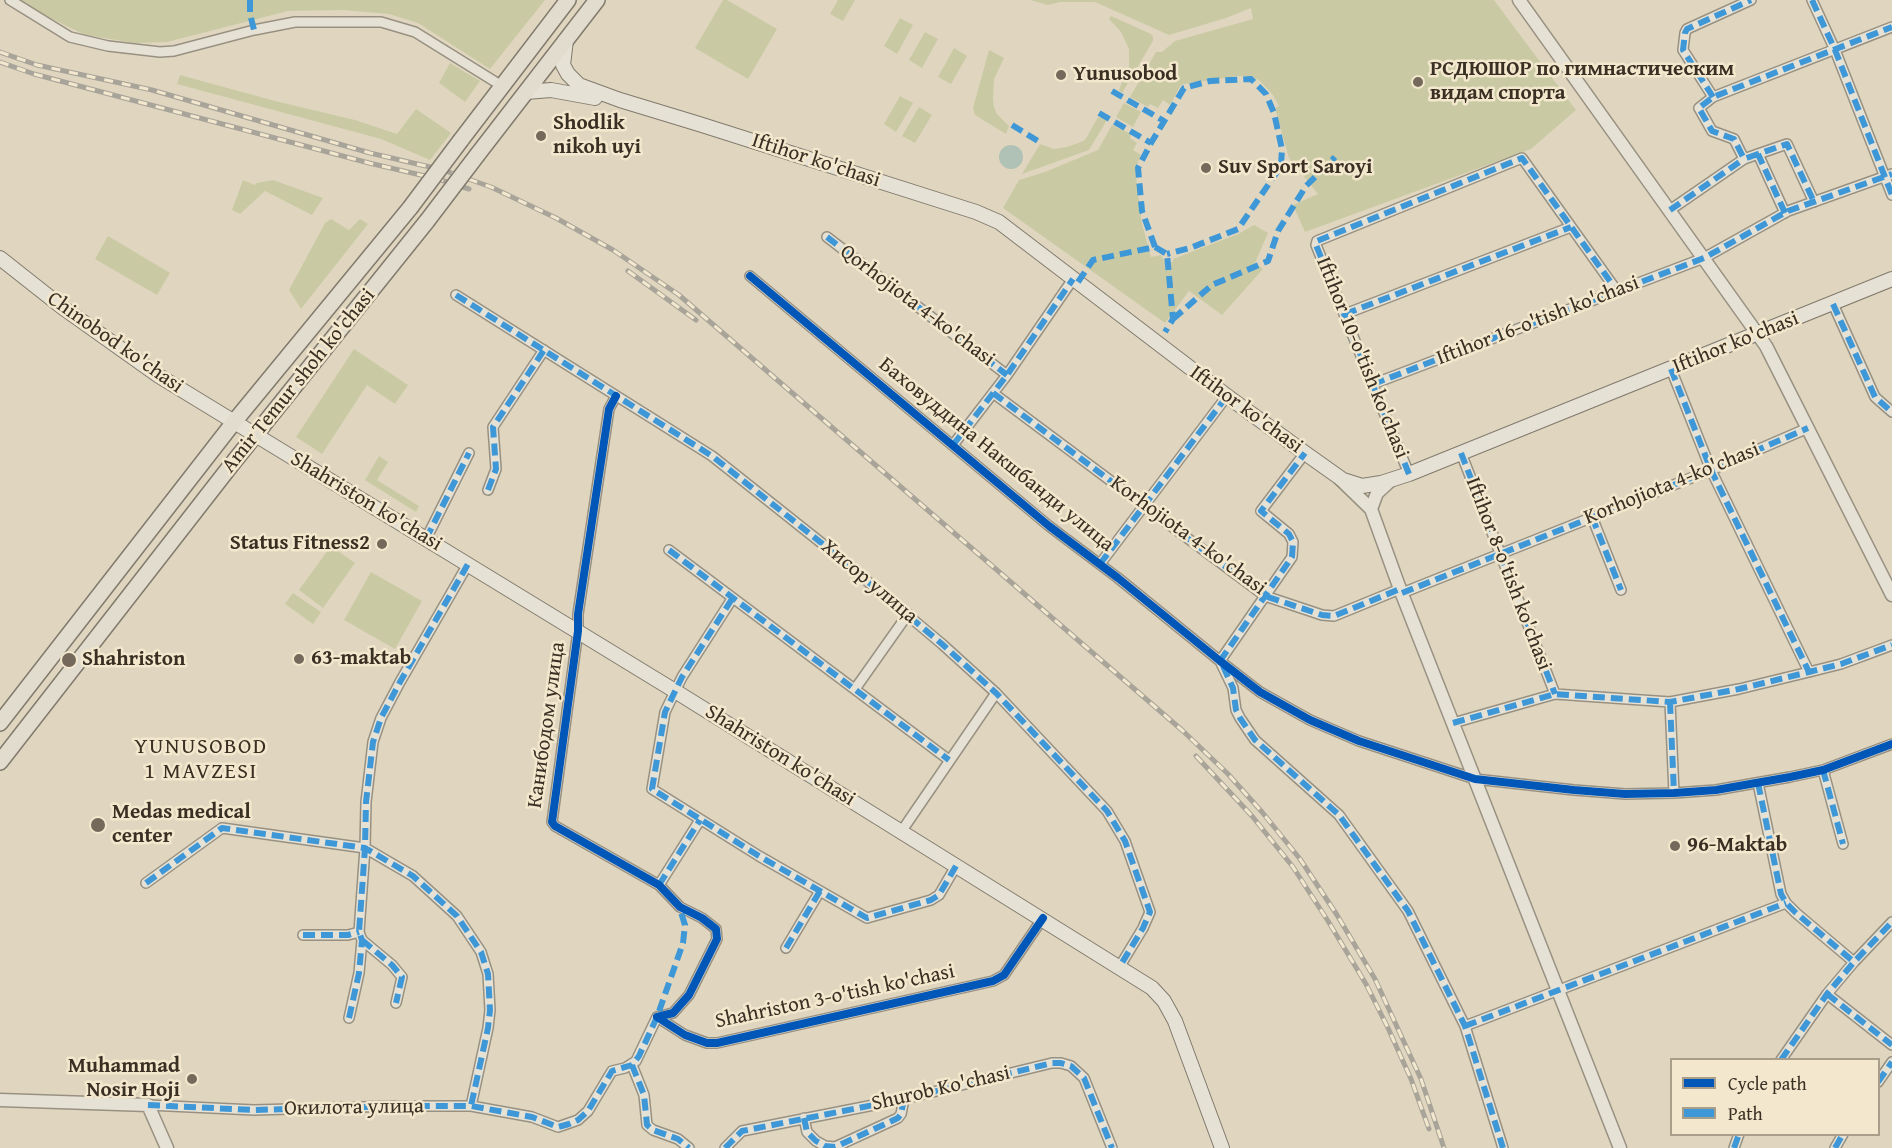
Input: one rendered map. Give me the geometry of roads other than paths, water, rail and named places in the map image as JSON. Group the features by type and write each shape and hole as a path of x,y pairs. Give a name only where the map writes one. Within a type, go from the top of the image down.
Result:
{"main road":[{"name":"Amir Temur shoh ko'chasi","path":"0,723 234,422 410,208 568,0"},
{"name":"Amir Temur shoh ko'chasi","path":"0,762 255,435 427,221 597,0"},
{"name":"Iftihor ko'chasi","path":"566,40 562,60 570,77 579,85 991,218 1013,231 1073,279 1305,453 1352,484 1362,486 1409,474 1892,279"},
{"name":"Iftihor ko'chasi","path":"526,92 551,90 620,100"},
{"name":"Chinobod ko'chasi","path":"0,258 127,355 255,435"},
{"name":"Shahriston ko'chasi","path":"255,435 429,533 468,564 1043,918 1152,988 1168,1005 1222,1148"},
{"path":"169,504 190,518"}],"street":[{"path":"10,0 70,37 108,46 160,52 174,51 295,22 381,22 415,32 502,86"},
{"path":"1519,0 1766,346 1892,595"},
{"path":"1713,97 1683,50 1684,33 1687,29 1751,0"},
{"path":"1812,0 1889,175 1892,195"},
{"path":"1744,159 1734,139 1712,131 1699,108 1713,97 1892,27"},
{"path":"1670,210 1744,159 1787,144 1814,202"},
{"path":"1758,154 1785,213"},
{"name":"Iftihor 10-o'tish ko'chasi","path":"1409,474 1316,243 1522,158 1571,227"},
{"path":"1704,258 1785,213 1889,175"},
{"path":"1345,314 1571,227 1617,291"},
{"name":"Qorhojiota 4-ko'chasi","path":"827,237 1007,375"},
{"name":"Iftihor 16-o'tish ko'chasi","path":"1373,384 1704,258"},
{"name":"Баховуддина Накшбанди улица","path":"750,276 789,306 1050,526 1260,692 1310,720 1359,741 1475,778 1599,793 1674,793 1716,790 1758,783 1823,770 1892,744"},
{"path":"952,445 1007,375 1073,279"},
{"name":"Хисор улица","path":"456,295 712,456 829,549 996,693 1107,811 1125,841 1150,912 1120,966"},
{"path":"1833,304 1875,397 1892,412"},
{"path":"488,490 496,469 493,427 544,350"},
{"path":"1671,369 1711,470 1809,672"},
{"name":"Korhojiota 4-ko'chasi","path":"993,393 1265,596 1322,615 1334,616 1592,517 1808,429"},
{"name":"Канибодом улица","path":"616,396 609,409 578,614 578,631 552,822 555,826 659,885"},
{"path":"1100,564 1227,396"},
{"path":"429,533 469,453"},
{"path":"1305,453 1261,511 1289,534 1293,542 1289,563 1220,661 1233,688 1236,710 1255,740 1339,815 1408,911 1465,1026 1503,1148"},
{"name":"Iftihor 8-o'tish ko'chasi","path":"1461,453 1555,694"},
{"path":"1335,474 1371,509 1401,591 1620,1148"},
{"path":"1371,509 1377,493 1390,480"},
{"path":"1592,517 1621,590"},
{"path":"669,550 949,760"},
{"path":"349,1018 358,973 366,802 373,742 381,718 468,564"},
{"path":"732,598 682,676 665,712 652,789 700,820 867,918 871,919 931,900 939,895 956,866"},
{"path":"855,689 908,615"},
{"path":"1453,723 1555,694 1670,702 1739,689 1841,664 1892,645"},
{"path":"901,832 996,693"},
{"path":"1670,702 1674,793"},
{"path":"1823,770 1843,844"},
{"path":"1758,783 1778,885 1786,903 1854,962"},
{"path":"659,885 700,820"},
{"path":"146,882 222,828 365,848 413,876 457,916 481,952 488,974 490,1010 488,1028 471,1106"},
{"name":"Shahriston 3-o'tish ko'chasi","path":"657,1017 673,1013 689,995 717,939 716,929 702,918 680,907 659,885"},
{"path":"786,948 820,891"},
{"path":"1465,1026 1786,903"},
{"name":"Shahriston 3-o'tish ko'chasi","path":"657,1017 685,1035 707,1043 717,1043 993,981 1004,975 1043,918"},
{"path":"1782,1058 1827,994 1892,922"},
{"path":"303,935 360,936 402,977 396,1004"},
{"path":"1827,994 1892,1045"},
{"path":"657,1017 639,1056 632,1065 644,1095 647,1125 653,1130 678,1139 689,1148"},
{"path":"1880,1079 1892,1062"},
{"name":"Shurob Ko'chasi","path":"725,1148 742,1131 904,1099 1052,1063 1061,1063 1071,1066 1084,1078 1112,1148"},
{"name":"Окилота улица","path":"148,1106 254,1110 471,1106 532,1117 558,1127 578,1120 588,1112 612,1071 632,1065"},
{"path":"804,1118 807,1132 816,1141 825,1146 835,1147 898,1118 904,1099"},
{"path":"0,1100 148,1106 167,1148"}],"railway":[{"path":"0,52 37,65 152,90 370,153 443,170 491,187 556,218 613,250 679,295 1183,731 1228,774 1300,859 1375,979 1421,1079 1444,1148"},
{"path":"0,62 34,74 469,189"},
{"path":"628,271 696,320"},
{"path":"1196,756 1252,816 1293,867 1328,921 1366,984 1388,1028 1411,1079 1429,1129"}],"place":[{"name":"Yunusobod","path":"1061,75"},
{"name":"РСДЮШОР по гимнастическим видам спорта","path":"1418,82"},
{"name":"Shodlik nikoh uyi","path":"541,136"},
{"name":"Suv Sport Saroyi","path":"1206,168"},
{"name":"Status Fitness2","path":"382,544"},
{"name":"63-maktab","path":"299,659"},
{"name":"Shahriston","path":"69,660"},
{"name":"Medas medical center","path":"98,825"},
{"name":"96-Maktab","path":"1675,846"},
{"name":"Muhammad Nosir Hoji","path":"192,1079"}],"district":[{"name":"YUNUSOBOD 1 MAVZESI","path":"201,760"}]}
